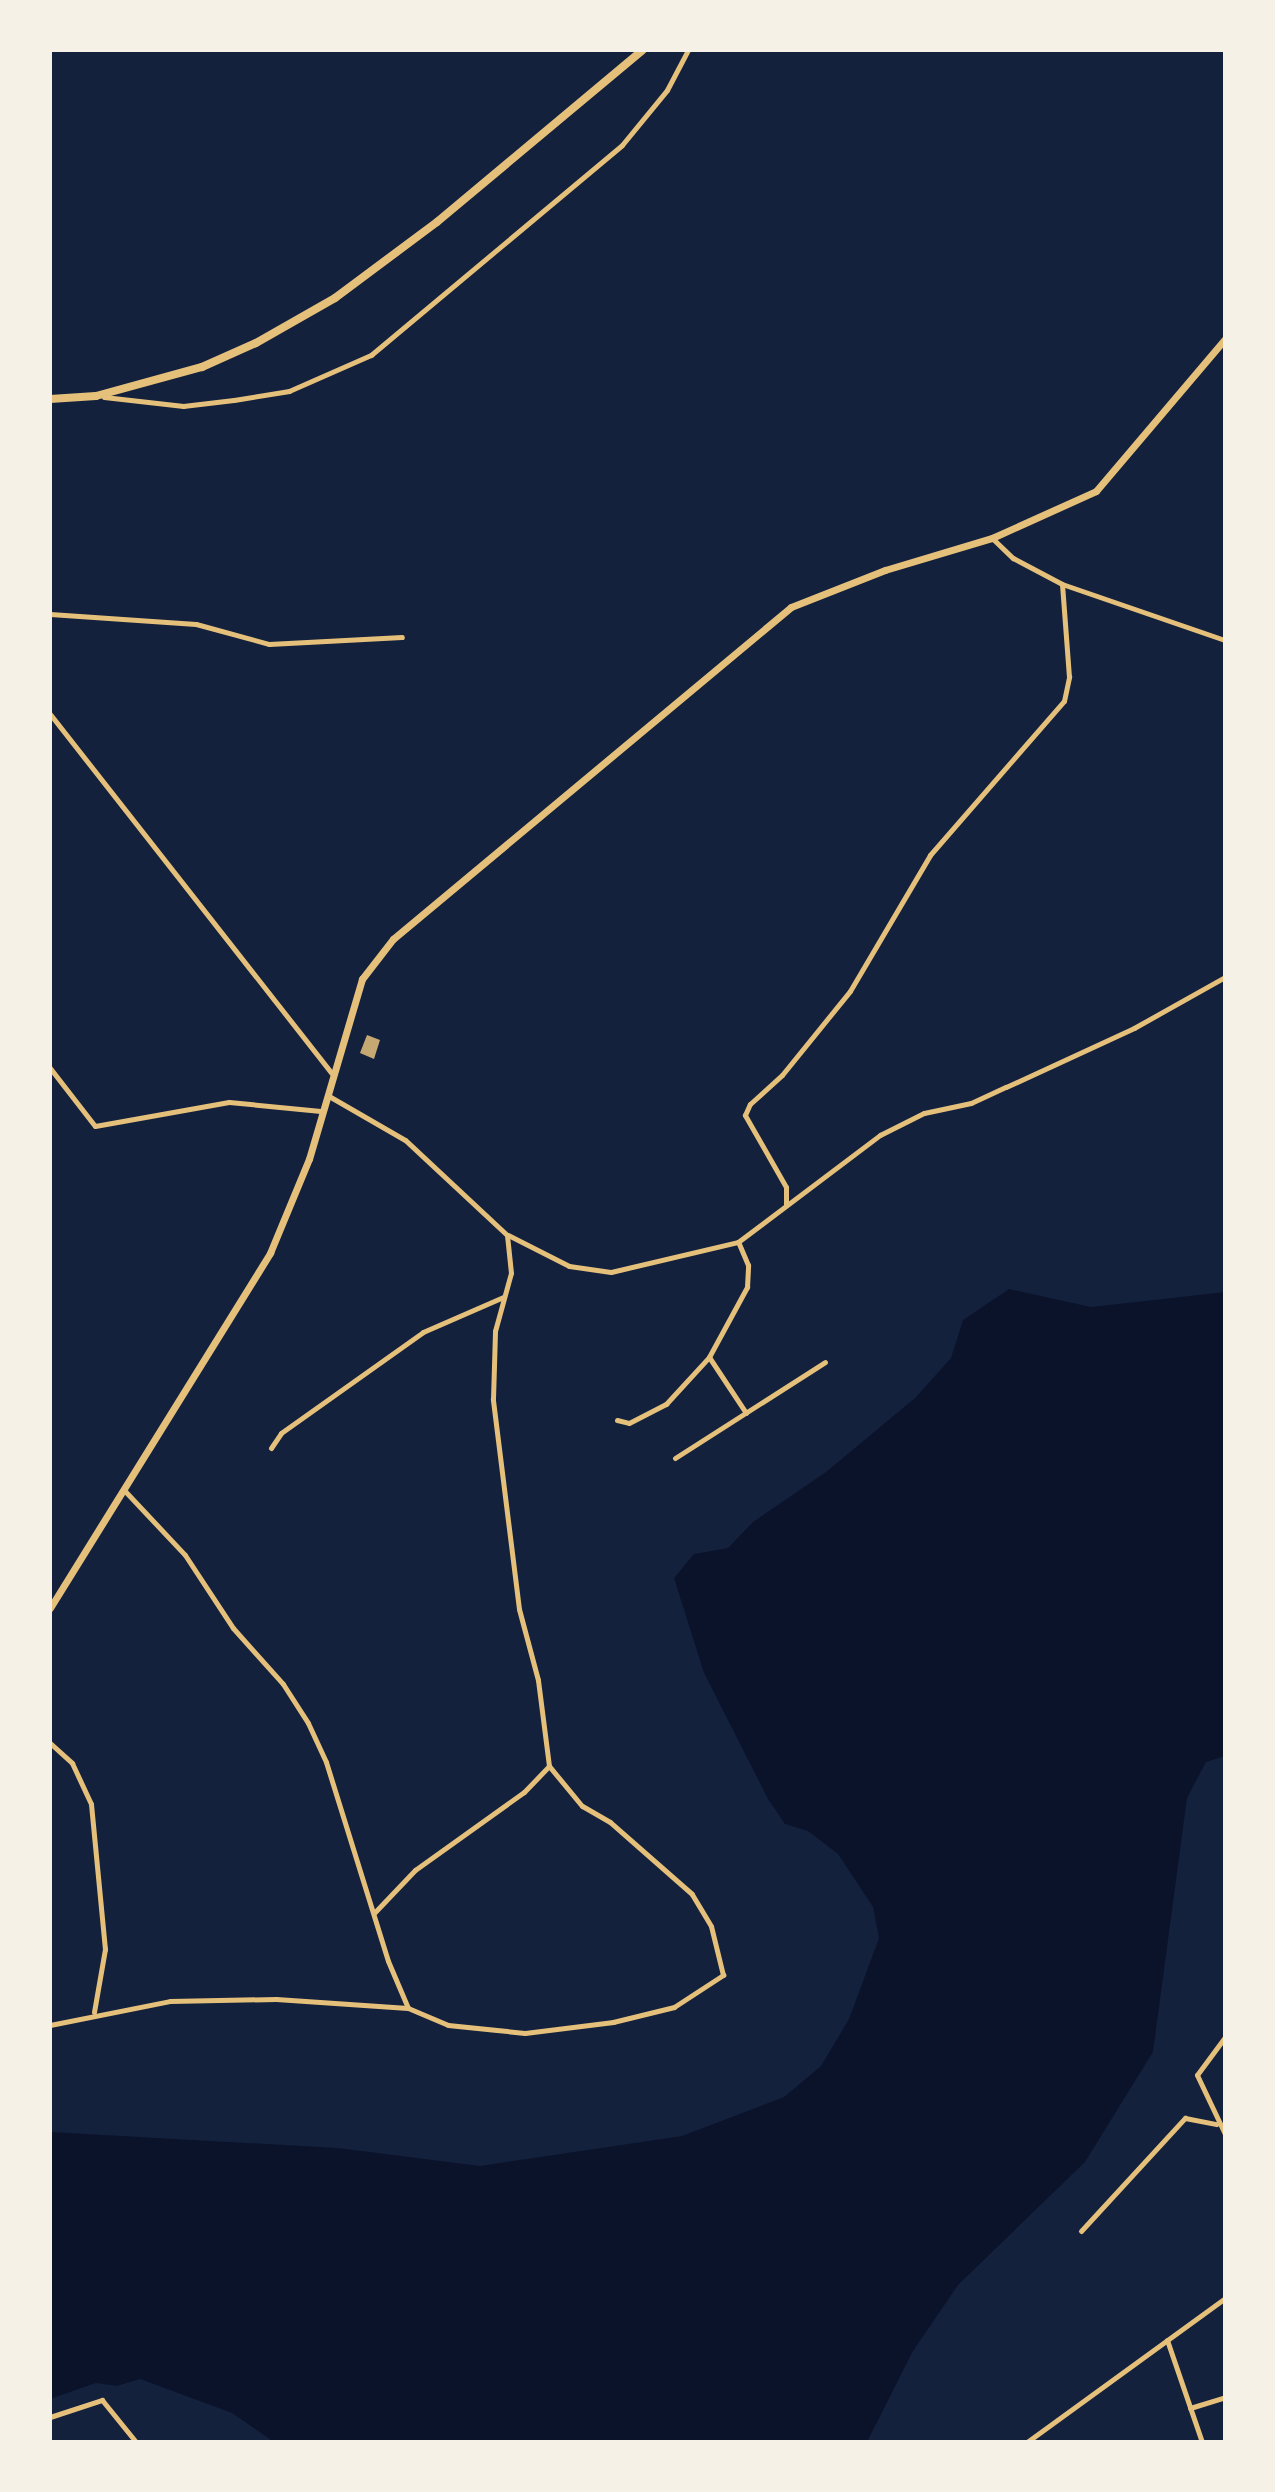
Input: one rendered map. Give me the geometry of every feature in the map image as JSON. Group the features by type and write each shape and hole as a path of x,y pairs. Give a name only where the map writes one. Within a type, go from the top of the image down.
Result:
{"main road":[{"path":"50,399 96,396 202,367 256,343 335,298 437,222 643,50"}],"street":[{"path":"96,396 183,406 234,400 289,391 371,355 622,145 667,90 688,50"},
{"path":"50,1608 270,1253 295,1202 331,1073 362,979 393,939 762,628 825,593 992,538 1096,491 1225,339"},
{"path":"992,538 1013,558 1062,584 1225,640"},
{"path":"786,1205 786,1187 745,1115 750,1104 782,1075 850,991 930,855 1064,701 1069,677 1062,584"},
{"path":"50,614 196,624 269,644 402,637"},
{"path":"50,714 331,1073"},
{"path":"326,1095 405,1140 507,1235 569,1266 611,1272 738,1242 895,1125 1006,1087 1134,1028 1225,977"},
{"path":"50,1068 95,1126 229,1102 321,1111"},
{"path":"50,2025 94,2012 170,2001 276,1999 408,2008 448,2025 525,2033 613,2022 674,2007 723,1975 711,1926 692,1894 610,1822 582,1806 549,1766 538,1680 519,1609 493,1399 492,1359 511,1273 507,1235"},
{"path":"617,1420 629,1423 666,1404 709,1357 747,1287 748,1265 738,1242"},
{"path":"271,1448 281,1433 423,1332 504,1297"},
{"path":"709,1357 746,1413"},
{"path":"675,1458 825,1362"},
{"path":"124,1490 185,1555 233,1628 283,1684 308,1723 326,1762 408,2008"},
{"path":"50,1743 72,1763 91,1804 105,1949 94,2012"},
{"path":"375,1912 415,1870 524,1792 549,1766"},
{"path":"1225,2037 1197,2075 1216,2124 1225,2134"},
{"path":"1081,2231 1185,2118 1216,2124"},
{"path":"1027,2442 1225,2298"},
{"path":"1167,2340 1202,2442"},
{"path":"1190,2408 1225,2397"},
{"path":"50,2417 102,2400 136,2442"}],"water":[{"path":"1009,1289 1091,1307 1225,1292 1225,1756 1206,1762 1187,1798 1153,2052 1085,2162 958,2285 913,2351 868,2440 274,2442 232,2413 140,2379 117,2386 96,2383 50,2399 50,2132 338,2148 480,2166 682,2136 784,2097 821,2066 849,2019 879,1938 873,1907 838,1854 808,1831 785,1824 768,1799 704,1673 674,1578 694,1554 728,1548 753,1522 826,1472 915,1398 951,1358 963,1320"}],"building":[{"path":"367,1035 380,1040 374,1059 360,1053"}]}
